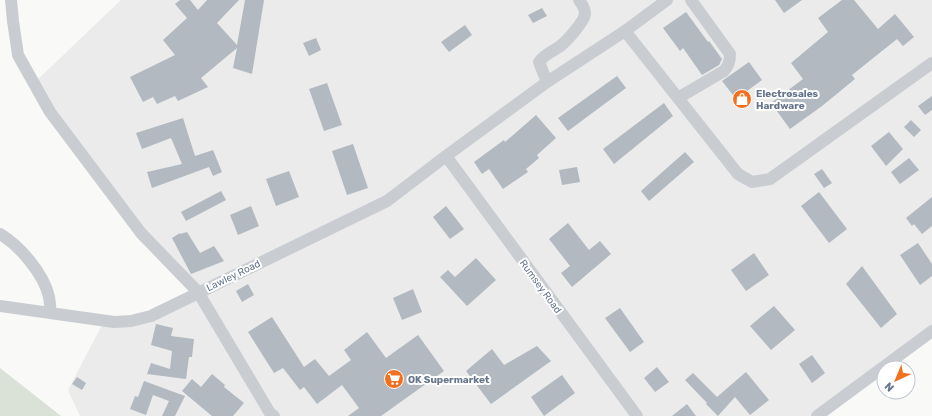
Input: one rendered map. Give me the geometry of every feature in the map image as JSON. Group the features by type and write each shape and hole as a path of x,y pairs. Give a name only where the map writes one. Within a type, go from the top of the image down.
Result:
{"street":[{"path":"11,0 18,55 50,112 140,233 198,292 270,415"},
{"path":"547,82 539,62 544,55 560,46 582,23 585,13 579,0"},
{"name":"Lawley Road","path":"0,306 114,322 131,321 151,316 387,201 547,82 625,31 667,0"},
{"path":"678,98 724,71 730,61 730,54 691,0"},
{"path":"625,31 738,174 752,182 770,179 932,63"},
{"name":"Rumsey Road","path":"446,156 637,416"},
{"path":"0,234 24,254 38,271 46,286 51,312"},
{"path":"817,416 932,331"}],"shaded area":[{"path":"121,0 932,0 932,331 893,360 876,360 876,372 817,416 80,416 68,390 104,321 131,321 198,292 175,269 34,83"},
{"path":"0,368 61,416 0,416"}],"building":[{"path":"180,0 190,0 198,10 207,0 239,0 217,23 237,45 245,0 264,0 252,74 233,68 237,48 201,78 208,87 178,101 175,96 157,104 153,97 143,102 130,77 175,55 163,40 187,18 175,4"},
{"path":"775,0 802,0 784,13"},
{"path":"842,0 854,0 878,29 895,14 914,37 903,46 897,39 852,75 855,79 822,106 790,129 771,103 803,79 791,63 828,32 818,18"},
{"path":"542,8 547,16 533,23 528,15"},
{"path":"686,12 722,59 719,65 702,75 683,48 680,51 663,28"},
{"path":"465,25 472,35 449,52 441,42"},
{"path":"316,38 321,50 309,56 303,43"},
{"path":"749,62 762,80 736,99 722,81"},
{"path":"617,76 626,88 568,131 558,118"},
{"path":"327,83 342,125 324,131 309,89"},
{"path":"932,96 932,110 925,115 918,106"},
{"path":"664,103 673,116 614,164 603,149"},
{"path":"536,115 556,138 537,155 539,158 526,169 528,172 503,189 489,169 482,174 474,162 504,140 505,142"},
{"path":"183,118 195,156 213,150 222,172 213,176 209,167 152,188 147,172 182,164 171,138 142,149 136,133"},
{"path":"911,120 921,130 914,137 904,127"},
{"path":"889,132 903,149 886,166 871,146"},
{"path":"353,144 368,188 347,195 332,151"},
{"path":"685,152 694,162 649,201 641,191"},
{"path":"909,158 919,170 900,184 891,172"},
{"path":"577,167 580,182 562,185 559,170"},
{"path":"822,169 832,183 824,188 814,174"},
{"path":"289,171 299,197 276,206 266,179"},
{"path":"221,191 226,200 186,221 181,212"},
{"path":"819,192 847,229 829,243 801,206"},
{"path":"932,197 932,226 922,234 914,224 912,226 906,218"},
{"path":"251,206 259,226 238,235 230,215"},
{"path":"446,206 464,229 450,239 433,217"},
{"path":"568,223 589,250 600,241 611,254 572,287 561,273 570,266 549,239"},
{"path":"187,232 200,253 214,246 224,261 191,274 172,238 180,233"},
{"path":"918,243 932,264 932,276 920,285 900,255"},
{"path":"754,253 769,275 746,291 731,270"},
{"path":"476,258 496,280 467,306 440,277 448,270 455,277"},
{"path":"862,266 897,314 881,328 846,284"},
{"path":"248,284 254,295 242,302 236,291"},
{"path":"413,289 422,312 402,320 393,298"},
{"path":"774,306 795,330 771,350 750,326"},
{"path":"620,308 644,342 630,352 605,318"},
{"path":"272,317 304,367 315,359 329,376 351,360 344,350 367,332 386,358 418,335 444,371 381,416 348,416 359,408 342,385 317,404 304,387 300,390 283,368 274,373 248,332"},
{"path":"156,324 173,328 171,336 194,339 192,357 189,357 186,379 147,374 151,363 170,369 172,351 151,345"},
{"path":"537,346 551,361 491,404 466,371 492,349 504,365"},
{"path":"812,355 825,373 812,383 799,364"},
{"path":"657,367 669,382 655,392 644,378"},
{"path":"746,372 769,400 750,415 735,397 718,416 685,380 693,373 717,397"},
{"path":"212,374 225,385 224,387 244,403 233,416 212,416 182,391 192,379 201,387"},
{"path":"562,375 575,393 544,416 531,397"},
{"path":"77,377 86,383 82,390 72,384"},
{"path":"144,381 185,396 175,416 162,416 169,401 153,395 146,415 130,409 135,396 138,397"},
{"path":"687,404 696,416 672,416"}],"place":[{"name":"Electrosales Hardware","path":"742,99"},
{"name":"OK Supermarket","path":"394,379"}]}
